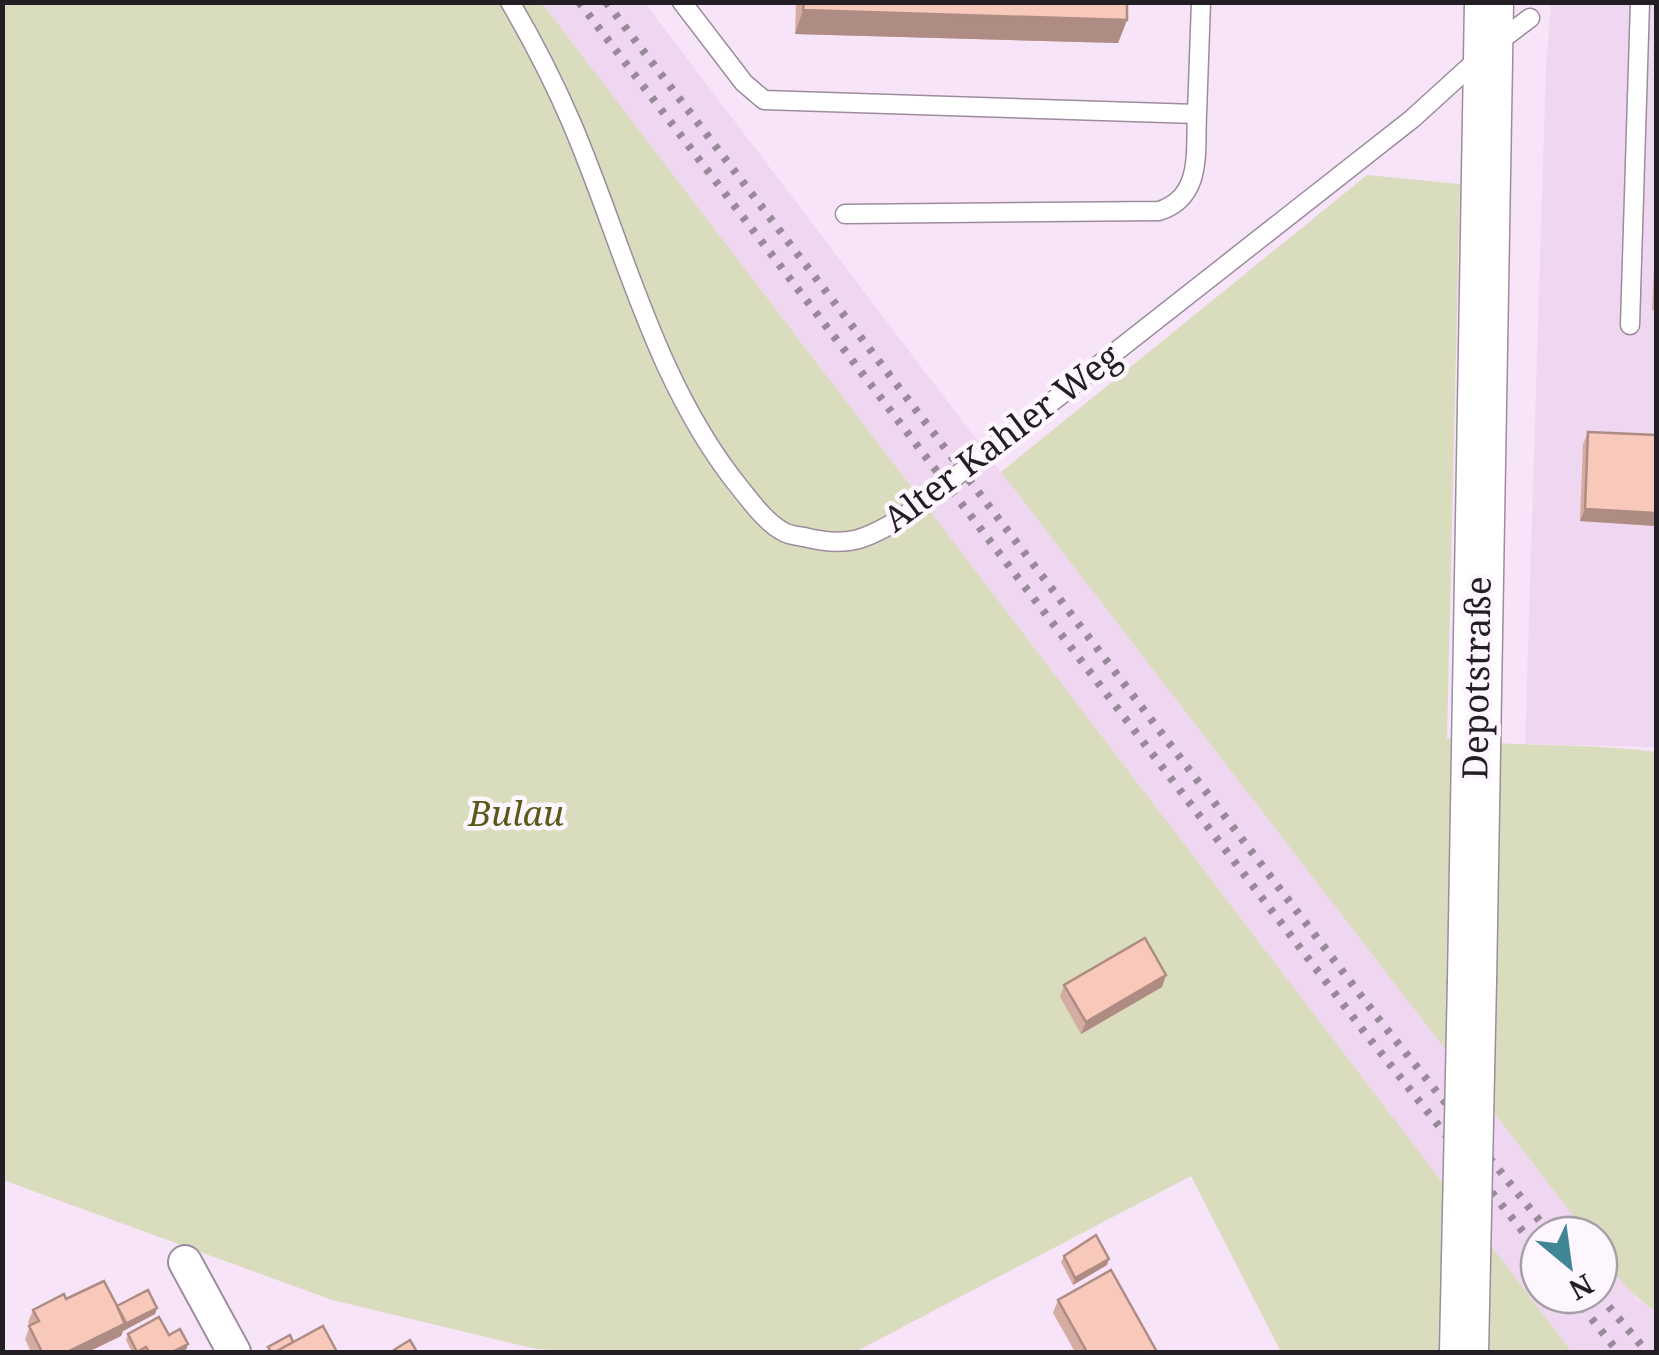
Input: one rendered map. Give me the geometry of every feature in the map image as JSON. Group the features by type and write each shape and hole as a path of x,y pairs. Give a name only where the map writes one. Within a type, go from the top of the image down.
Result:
{"main road":[{"name":"Depotstraße","path":"1464,1352 1489,49 1510,10"}],"street":[{"path":"185,1262 234,1352"}],"lane":[{"name":"Alter Kahler Weg","path":"510,2 573,126 655,338 684,400 727,472 756,508 783,532 831,544 869,538 903,517 1412,119 1489,49"},
{"path":"682,2 744,83 764,100 1197,114"},
{"path":"704,2 704,30"},
{"path":"845,214 1171,208 1194,180 1201,2"},
{"path":"1630,325 1640,2"}],"shaded area":[{"path":"542,3 645,3 1573,1215 1519,1215 1519,1283"},
{"path":"1551,3 1656,3 1656,747 1525,744"},
{"path":"1619,1275 1638,1300 1656,1312 1656,1352 1572,1352 1544,1315 1619,1315"}],"green space":[{"name":"Bulau","path":"2,3 542,3 1519,1283 1519,1315 1544,1315 1572,1352 1281,1352 1191,1176 855,1352 571,1352 532,1348 332,1300 3,1180"},
{"path":"1367,175 1460,184 1447,738 1656,752 1656,1312 1619,1278 1619,1215 1573,1215 1001,472"}],"building":[{"path":"804,2 1127,2 1127,20 803,10"},
{"path":"1588,432 1656,435 1656,513 1585,509"},
{"path":"1145,938 1166,975 1086,1022 1064,985"},
{"path":"1096,1235 1109,1259 1075,1278 1064,1256"},
{"path":"1111,1270 1157,1352 1087,1352 1058,1300"},
{"path":"104,1281 126,1323 67,1352 42,1352 29,1326 39,1321 33,1310 64,1294 66,1299"},
{"path":"148,1290 157,1308 125,1324 117,1306"},
{"path":"159,1317 169,1335 180,1329 188,1344 172,1352 149,1352 146,1347 137,1352 128,1334"},
{"path":"323,1326 337,1352 275,1352"},
{"path":"290,1335 293,1342 271,1352 268,1347"},
{"path":"410,1340 417,1352 395,1352 394,1350"}],"railway":[{"path":"579,2 1365,1033 1519,1227"},
{"path":"606,2 1381,1022 1535,1215"},
{"path":"1589,1315 1618,1352"},
{"path":"1616,1315 1647,1352"}]}
